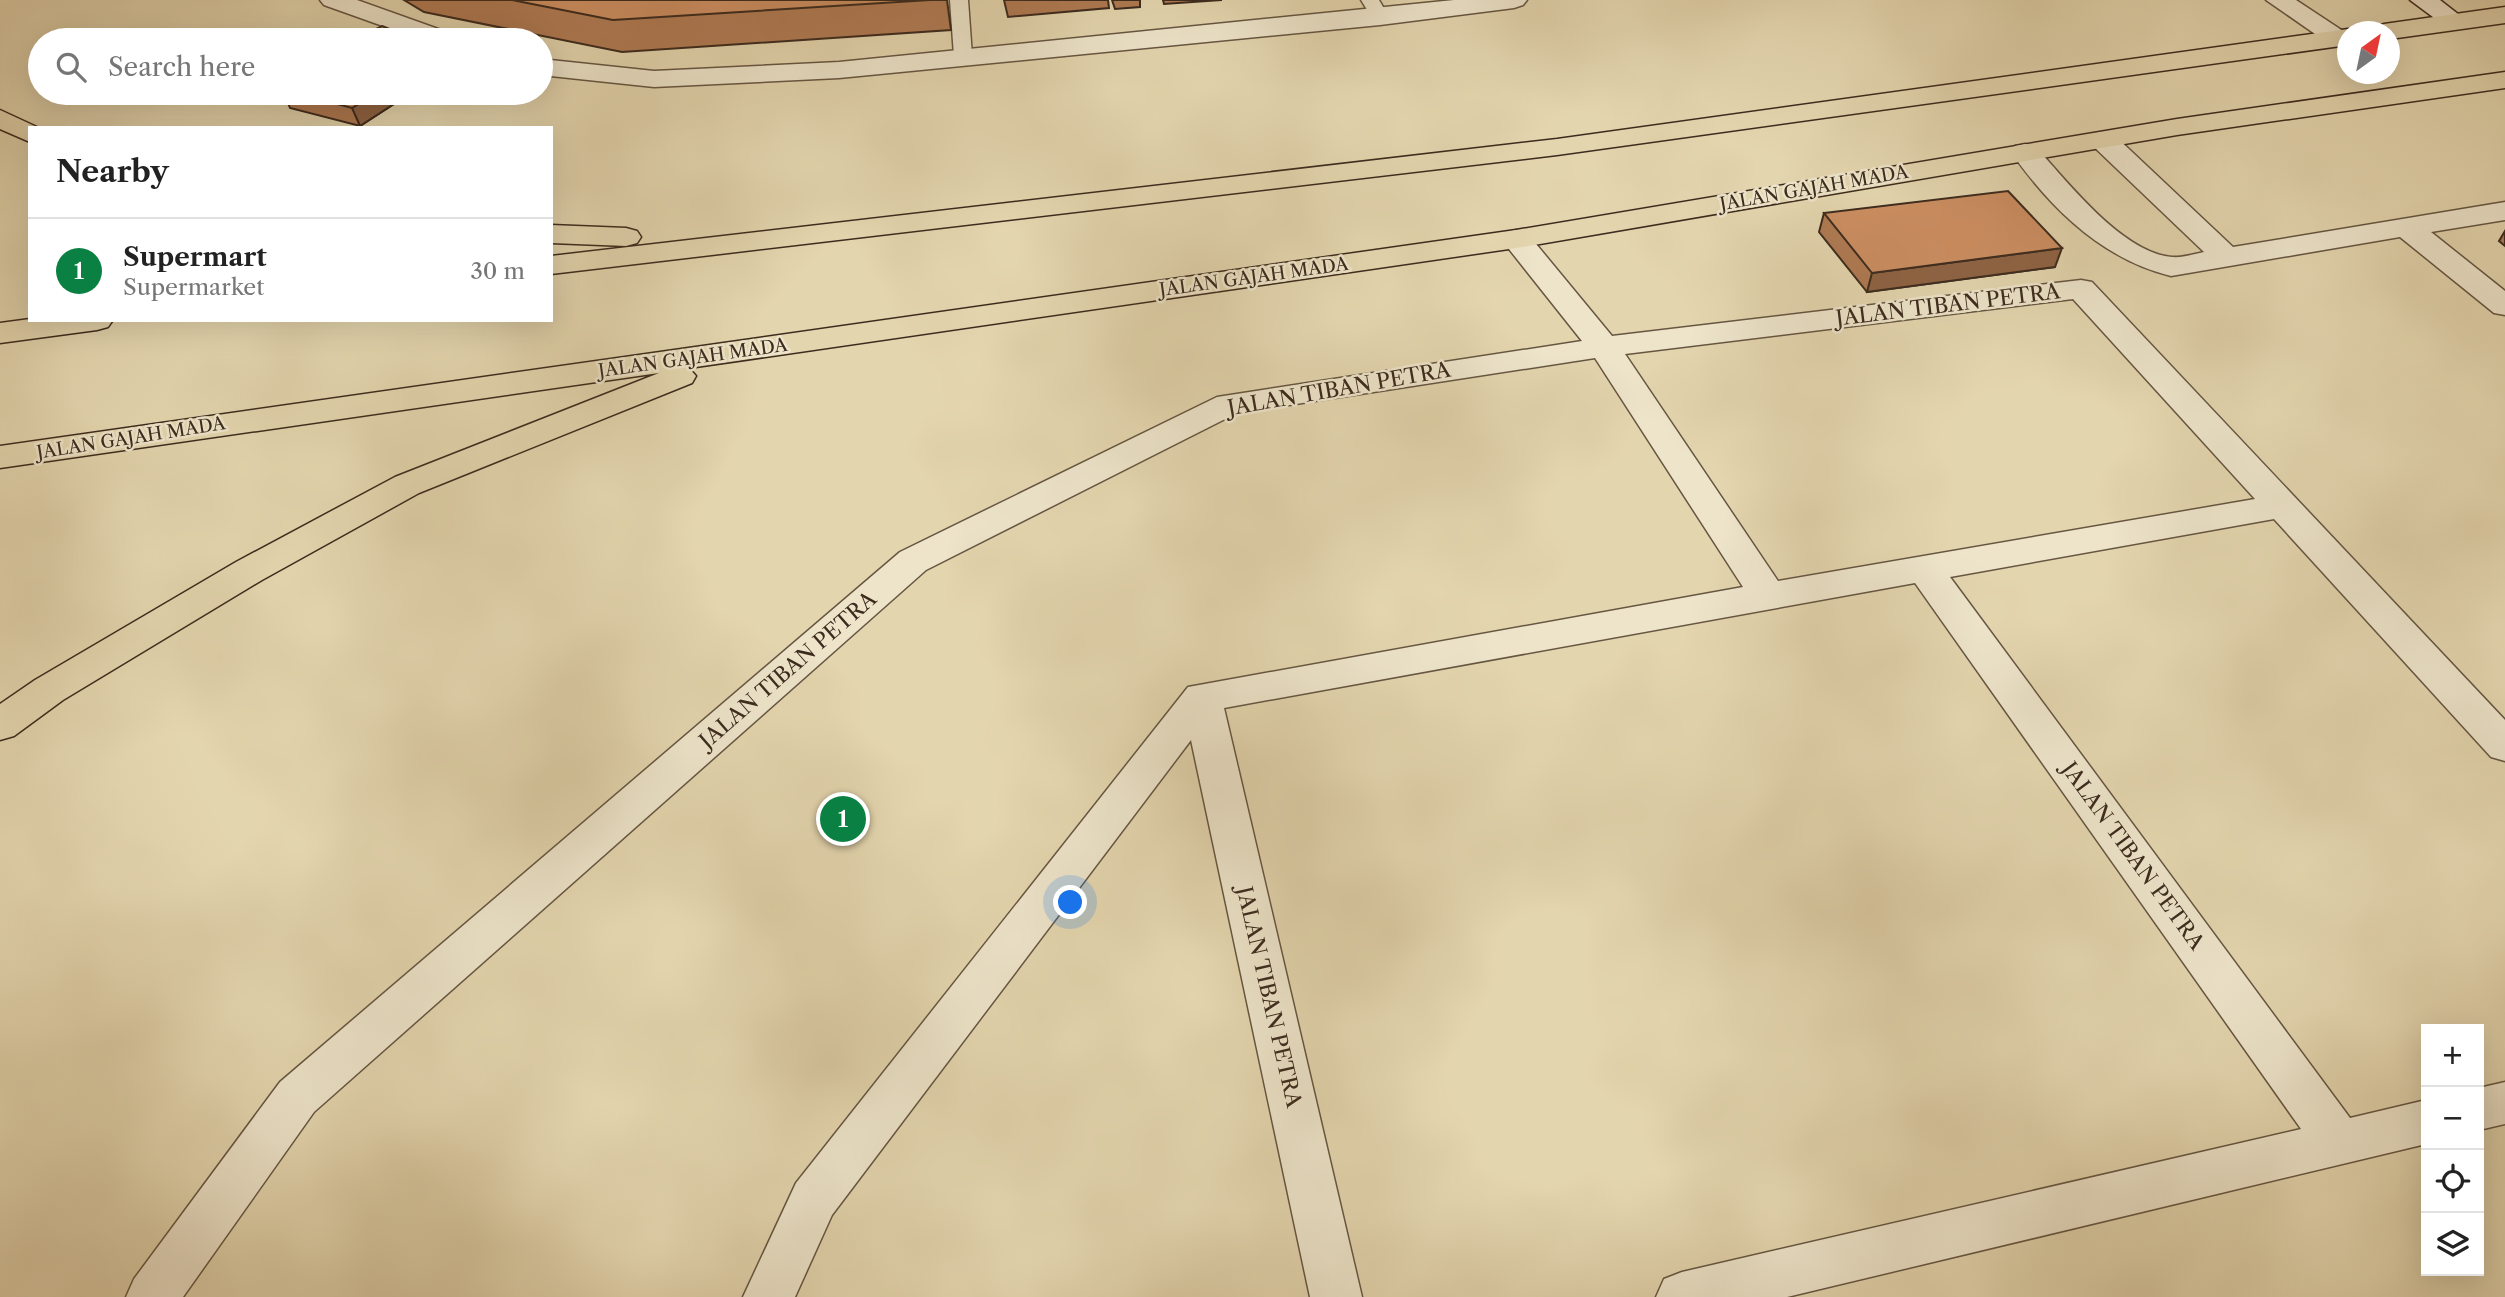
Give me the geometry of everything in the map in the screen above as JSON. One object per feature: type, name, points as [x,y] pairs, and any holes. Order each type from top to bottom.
[{"type":"highway","points":[[2400,29],[2505,15]]},
{"type":"highway","points":[[553,265],[1557,147],[2337,39]]},
{"type":"highway","name":"JALAN GAJAH MADA","points":[[0,457],[1516,239],[2103,139],[2505,80]]},
{"type":"highway","points":[[0,118],[28,133]]},
{"type":"highway","points":[[553,234],[730,244]]},
{"type":"highway","points":[[0,333],[82,322]]},
{"type":"highway","points":[[0,725],[49,690],[237,578],[407,485],[589,410],[751,351]]},
{"type":"street","points":[[333,0],[412,28]]},
{"type":"street","points":[[553,70],[654,79],[839,70],[1375,8],[1514,0]]},
{"type":"street","points":[[2279,0],[2337,35]]},
{"type":"street","points":[[2423,0],[2454,21]]},
{"type":"street","points":[[2103,139],[2228,259]]},
{"type":"street","points":[[2025,152],[2107,240],[2130,254],[2171,267],[2505,211]]},
{"type":"street","points":[[2407,228],[2505,306]]},
{"type":"street","points":[[1516,239],[1604,347],[1768,596]]},
{"type":"street","name":"JALAN TIBAN PETRA","points":[[152,1297],[297,1097],[913,561],[1229,404],[1604,347],[2081,289],[2505,746]]},
{"type":"street","points":[[769,1297],[814,1199],[1202,698],[2283,506]]},
{"type":"street","name":"JALAN TIBAN PETRA","points":[[1926,571],[2339,1142]]},
{"type":"street","name":"JALAN TIBAN PETRA","points":[[1202,698],[1336,1297]]},
{"type":"street","points":[[2484,1108],[2505,1103]]},
{"type":"street","points":[[1682,1297],[2421,1123]]},
{"type":"lane","points":[[959,0],[964,56]]},
{"type":"building","points":[[512,0],[930,0],[613,20]]},
{"type":"building","points":[[2008,191],[2062,248],[1872,273],[1824,213]]},
{"type":"place","name":"Supermart","points":[[843,819]]}]
